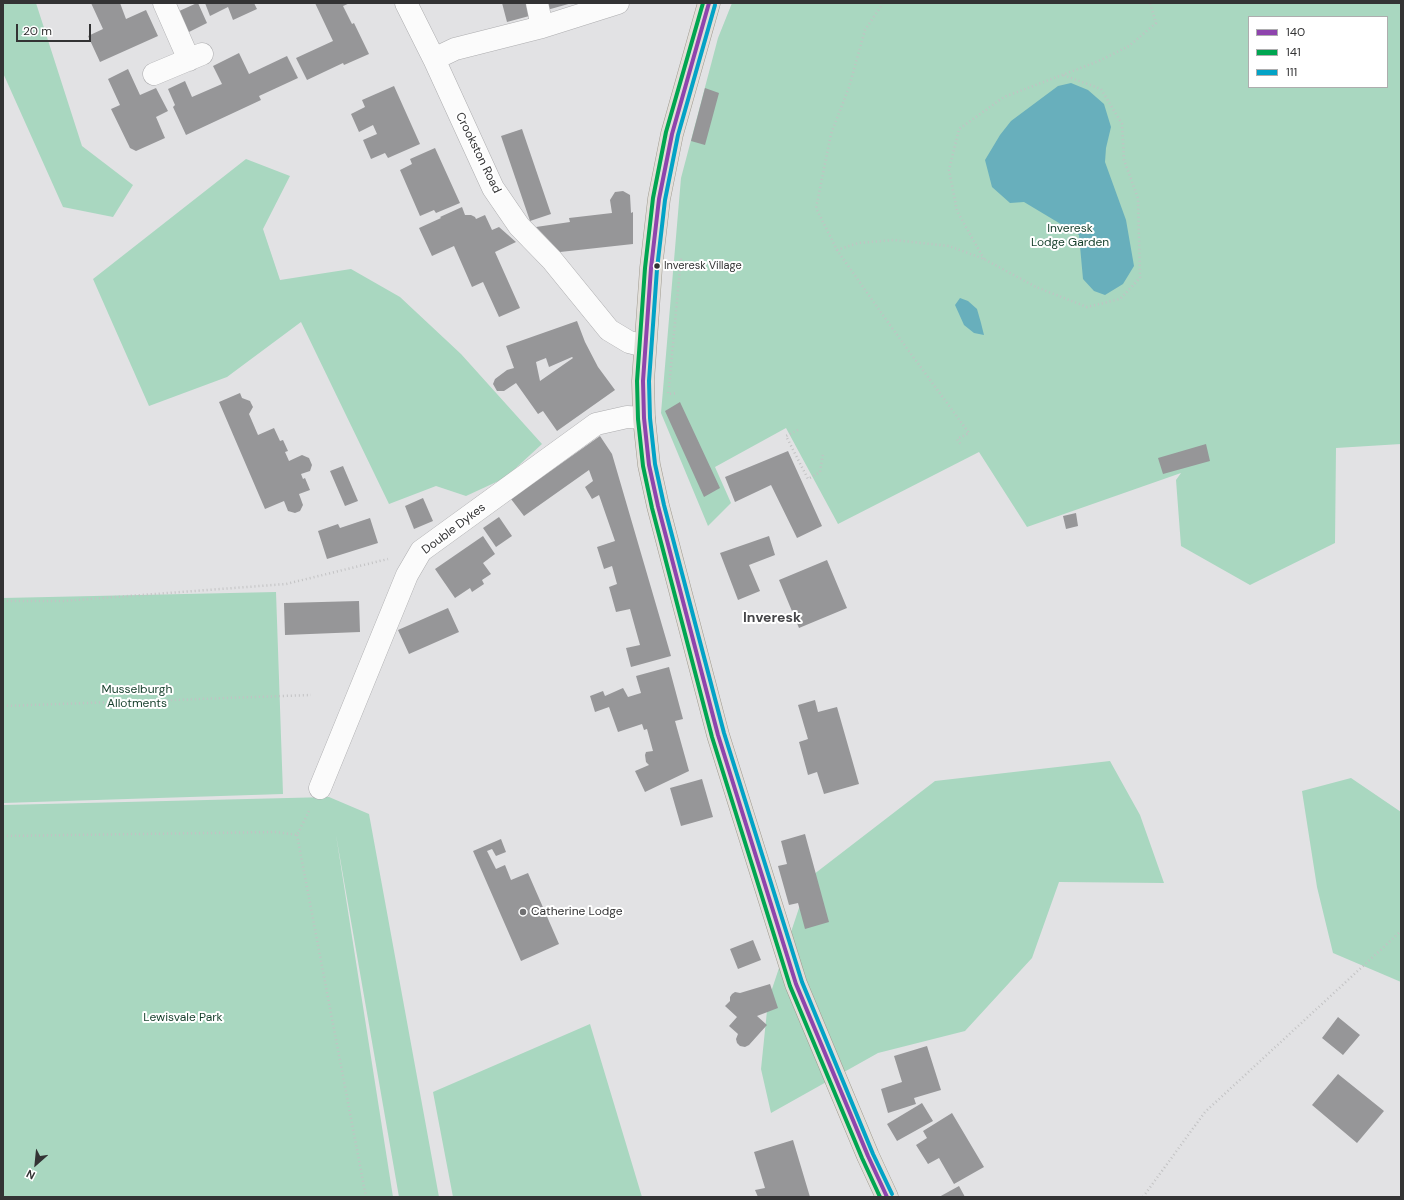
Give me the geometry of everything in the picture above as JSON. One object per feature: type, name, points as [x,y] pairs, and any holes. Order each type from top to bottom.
[{"type":"main road","points":[[709,3],[672,134],[659,199],[651,268],[643,381],[644,418],[649,465],[658,506],[718,735],[796,984],[868,1156],[887,1197]]},
{"type":"street","points":[[154,74],[196,57],[164,3]]},
{"type":"street","name":"Crookston Road","points":[[406,3],[434,59],[493,188],[519,226],[552,260],[609,330],[629,342],[645,346]]},
{"type":"street","points":[[537,3],[542,27]]},
{"type":"street","points":[[434,59],[455,49],[542,27],[618,3]]},
{"type":"street","name":"Double Dykes","points":[[320,788],[407,575],[422,551],[596,424],[627,417],[644,418]]},
{"type":"path","points":[[883,3],[865,30],[849,87],[831,134],[816,208],[837,250],[969,433],[958,439],[962,446]]},
{"type":"path","points":[[984,259],[957,211],[950,176],[949,170],[959,129],[1004,96],[1064,75],[1099,61],[1129,46],[1156,22],[1150,3]]},
{"type":"path","points":[[837,250],[858,243],[894,240],[949,246],[984,259],[1036,287],[1087,306],[1120,299],[1140,278],[1138,198],[1124,160],[1122,124],[1101,89],[1064,75]]},
{"type":"path","points":[[678,393],[668,394],[681,258]]},
{"type":"path","points":[[798,430],[786,436],[808,479],[820,472],[823,453]]},
{"type":"path","points":[[3,601],[63,601],[286,584],[422,551]]},
{"type":"path","points":[[3,706],[311,695]]},
{"type":"path","points":[[320,788],[297,835],[366,1197]]},
{"type":"path","points":[[3,836],[276,832],[297,835]]},
{"type":"path","points":[[1143,1197],[1205,1112],[1401,931]]},
{"type":"green space","points":[[3,3],[36,3],[82,146],[133,185],[113,217],[63,207],[3,73]]},
{"type":"green space","name":"Inveresk Lodge Garden","points":[[732,3],[1401,3],[1401,444],[1336,448],[1335,543],[1250,585],[1181,546],[1176,480],[1181,473],[1027,527],[979,452],[838,524],[786,428],[715,467],[731,503],[708,526],[661,413],[681,178],[718,38]]},
{"type":"green space","points":[[246,159],[290,176],[263,229],[280,280],[351,269],[400,297],[461,354],[542,444],[505,478],[466,496],[436,486],[389,504],[301,322],[227,377],[149,406],[93,279]]},
{"type":"green space","name":"Musselburgh Allotments","points":[[276,592],[283,794],[3,803],[3,598]]},
{"type":"green space","points":[[1110,761],[1140,815],[1164,883],[1059,882],[1032,958],[965,1031],[878,1053],[771,1113],[761,1069],[768,1001],[809,878],[935,781]]},
{"type":"green space","points":[[1351,778],[1401,812],[1401,982],[1333,953],[1317,887],[1302,791]]},
{"type":"green space","name":"Lewisvale Park","points":[[329,797],[369,814],[439,1197],[399,1197],[336,835],[393,1197],[3,1197],[3,805]]},
{"type":"green space","points":[[590,1024],[642,1197],[453,1197],[433,1092]]},
{"type":"water","points":[[1071,83],[1088,90],[1104,104],[1111,127],[1106,148],[1105,162],[1126,220],[1134,266],[1123,284],[1105,295],[1094,291],[1083,279],[1079,235],[1024,202],[1010,203],[992,187],[985,160],[1000,135],[1011,121],[1058,86]]},
{"type":"water","points":[[960,298],[968,301],[977,309],[984,335],[974,333],[964,325],[955,305]]},
{"type":"building","points":[[91,3],[120,3],[126,19],[146,10],[158,36],[100,62],[88,36],[103,29]]},
{"type":"building","points":[[197,3],[207,23],[187,33],[177,12]]},
{"type":"building","points":[[205,3],[254,3],[257,9],[233,20],[228,7],[210,16]]},
{"type":"building","points":[[315,3],[350,3],[343,6],[352,24],[354,23],[369,54],[344,65],[343,63],[307,80],[296,58],[333,41]]},
{"type":"building","points":[[502,3],[529,3],[533,15],[507,22]]},
{"type":"building","points":[[545,3],[572,3],[547,10]]},
{"type":"building","points":[[239,53],[249,74],[287,56],[298,78],[259,96],[261,100],[186,135],[173,107],[175,105],[168,89],[185,81],[192,97],[222,84],[213,66]]},
{"type":"building","points":[[128,69],[140,95],[156,88],[168,111],[156,117],[165,138],[136,151],[130,148],[111,109],[120,105],[108,79]]},
{"type":"building","points":[[394,86],[420,144],[388,158],[385,153],[371,159],[363,140],[377,134],[373,125],[359,132],[351,114],[365,107],[362,100]]},
{"type":"building","points":[[705,88],[719,93],[705,145],[691,141]]},
{"type":"building","points":[[522,129],[551,214],[530,221],[501,136]]},
{"type":"building","points":[[435,148],[460,203],[436,213],[434,210],[420,216],[400,170],[412,164],[410,159]]},
{"type":"building","points":[[623,191],[630,195],[631,213],[633,212],[633,244],[560,252],[536,227],[570,222],[569,218],[612,213],[610,200],[615,192]]},
{"type":"building","points":[[462,207],[465,215],[471,215],[476,219],[485,215],[492,230],[499,227],[516,242],[495,252],[520,308],[499,317],[483,282],[472,287],[454,246],[432,256],[419,228]]},
{"type":"building","points":[[577,321],[585,342],[598,367],[615,390],[557,431],[543,411],[538,414],[516,383],[504,391],[497,391],[493,384],[495,379],[507,370],[514,368],[506,346]],"holes":[[[572,357],[573,358],[540,381],[536,362],[546,358],[549,367]]]},
{"type":"building","points":[[240,393],[242,398],[250,401],[253,407],[249,414],[258,435],[274,428],[280,441],[283,440],[288,451],[285,452],[289,461],[302,455],[309,458],[312,465],[310,471],[301,474],[303,479],[305,478],[310,490],[299,494],[303,505],[300,511],[295,513],[288,511],[284,501],[265,509],[219,402]]},
{"type":"building","points":[[680,402],[720,488],[704,497],[665,411]]},
{"type":"building","points":[[600,436],[612,454],[671,656],[631,667],[626,648],[640,645],[630,609],[616,612],[609,587],[617,584],[612,566],[604,569],[597,547],[615,541],[599,495],[592,499],[585,487],[593,481],[589,470],[524,516],[511,499]]},
{"type":"building","points":[[1206,444],[1210,461],[1163,474],[1158,458]]},
{"type":"building","points":[[788,451],[822,526],[797,538],[771,485],[735,502],[725,477]]},
{"type":"building","points":[[343,466],[358,501],[345,506],[330,471]]},
{"type":"building","points":[[423,498],[433,521],[414,529],[405,506]]},
{"type":"building","points":[[1076,513],[1078,526],[1066,529],[1063,516]]},
{"type":"building","points":[[499,517],[512,536],[496,547],[483,528]]},
{"type":"building","points":[[370,518],[378,543],[327,559],[318,531],[338,524],[340,528]]},
{"type":"building","points":[[483,536],[495,554],[483,563],[491,574],[482,580],[484,584],[472,592],[470,588],[455,598],[435,569]]},
{"type":"building","points":[[769,536],[775,555],[749,565],[760,591],[738,600],[720,553]]},
{"type":"building","points":[[827,560],[847,608],[799,628],[779,580]]},
{"type":"building","points":[[359,601],[360,632],[285,635],[284,603]]},
{"type":"building","points":[[448,608],[459,632],[409,654],[398,630]]},
{"type":"building","points":[[669,667],[683,719],[675,721],[689,771],[645,792],[635,771],[649,765],[646,762],[645,755],[646,752],[653,751],[647,729],[644,730],[642,724],[618,732],[609,707],[595,712],[590,696],[603,691],[605,696],[623,688],[628,697],[641,693],[636,676]]},
{"type":"building","points":[[815,700],[818,712],[837,707],[859,784],[824,794],[817,772],[808,775],[799,742],[808,739],[798,705]]},
{"type":"building","points":[[702,779],[713,817],[681,826],[670,788]]},
{"type":"building","points":[[805,834],[829,922],[805,929],[798,903],[789,905],[778,866],[787,864],[781,841]]},
{"type":"building","name":"Catherine Lodge","points":[[501,839],[506,852],[496,856],[492,849],[487,851],[496,869],[505,865],[511,880],[528,873],[559,944],[521,961],[473,851]]},
{"type":"building","points":[[753,940],[761,960],[738,969],[730,949]]},
{"type":"building","points":[[770,984],[778,1008],[757,1016],[767,1025],[749,1045],[745,1047],[740,1046],[736,1039],[738,1034],[729,1026],[737,1017],[725,1006],[730,1001],[732,994],[735,992],[740,993]]},
{"type":"building","points":[[1338,1017],[1360,1035],[1343,1055],[1322,1038]]},
{"type":"building","points":[[927,1046],[941,1090],[914,1098],[916,1104],[888,1113],[881,1089],[902,1082],[894,1056]]},
{"type":"building","points":[[1338,1074],[1384,1111],[1357,1143],[1312,1105]]},
{"type":"building","points":[[922,1103],[933,1121],[897,1141],[887,1124]]},
{"type":"building","points":[[952,1113],[984,1167],[954,1184],[939,1158],[928,1164],[916,1145],[927,1138],[923,1131]]},
{"type":"building","points":[[793,1140],[810,1197],[758,1197],[755,1190],[765,1188],[754,1152]]},
{"type":"building","points":[[959,1186],[965,1197],[939,1197]]},
{"type":"transit line","name":"141","points":[[703,3],[666,132],[653,198],[645,268],[637,381],[638,419],[643,466],[652,508],[712,737],[790,986],[862,1158],[880,1197]]},
{"type":"transit line","name":"140","points":[[709,3],[672,134],[659,199],[651,268],[643,381],[644,418],[649,465],[658,506],[718,735],[796,984],[868,1156],[887,1197]]},
{"type":"transit line","name":"111","points":[[715,5],[678,135],[665,200],[657,269],[649,381],[650,418],[655,464],[664,505],[724,733],[802,982],[873,1154],[892,1194]]},
{"type":"place","name":"Inveresk Village","points":[[657,266]]},
{"type":"place","name":"Catherine Lodge","points":[[523,912]]},
{"type":"district","name":"Inveresk","points":[[772,618]]}]
